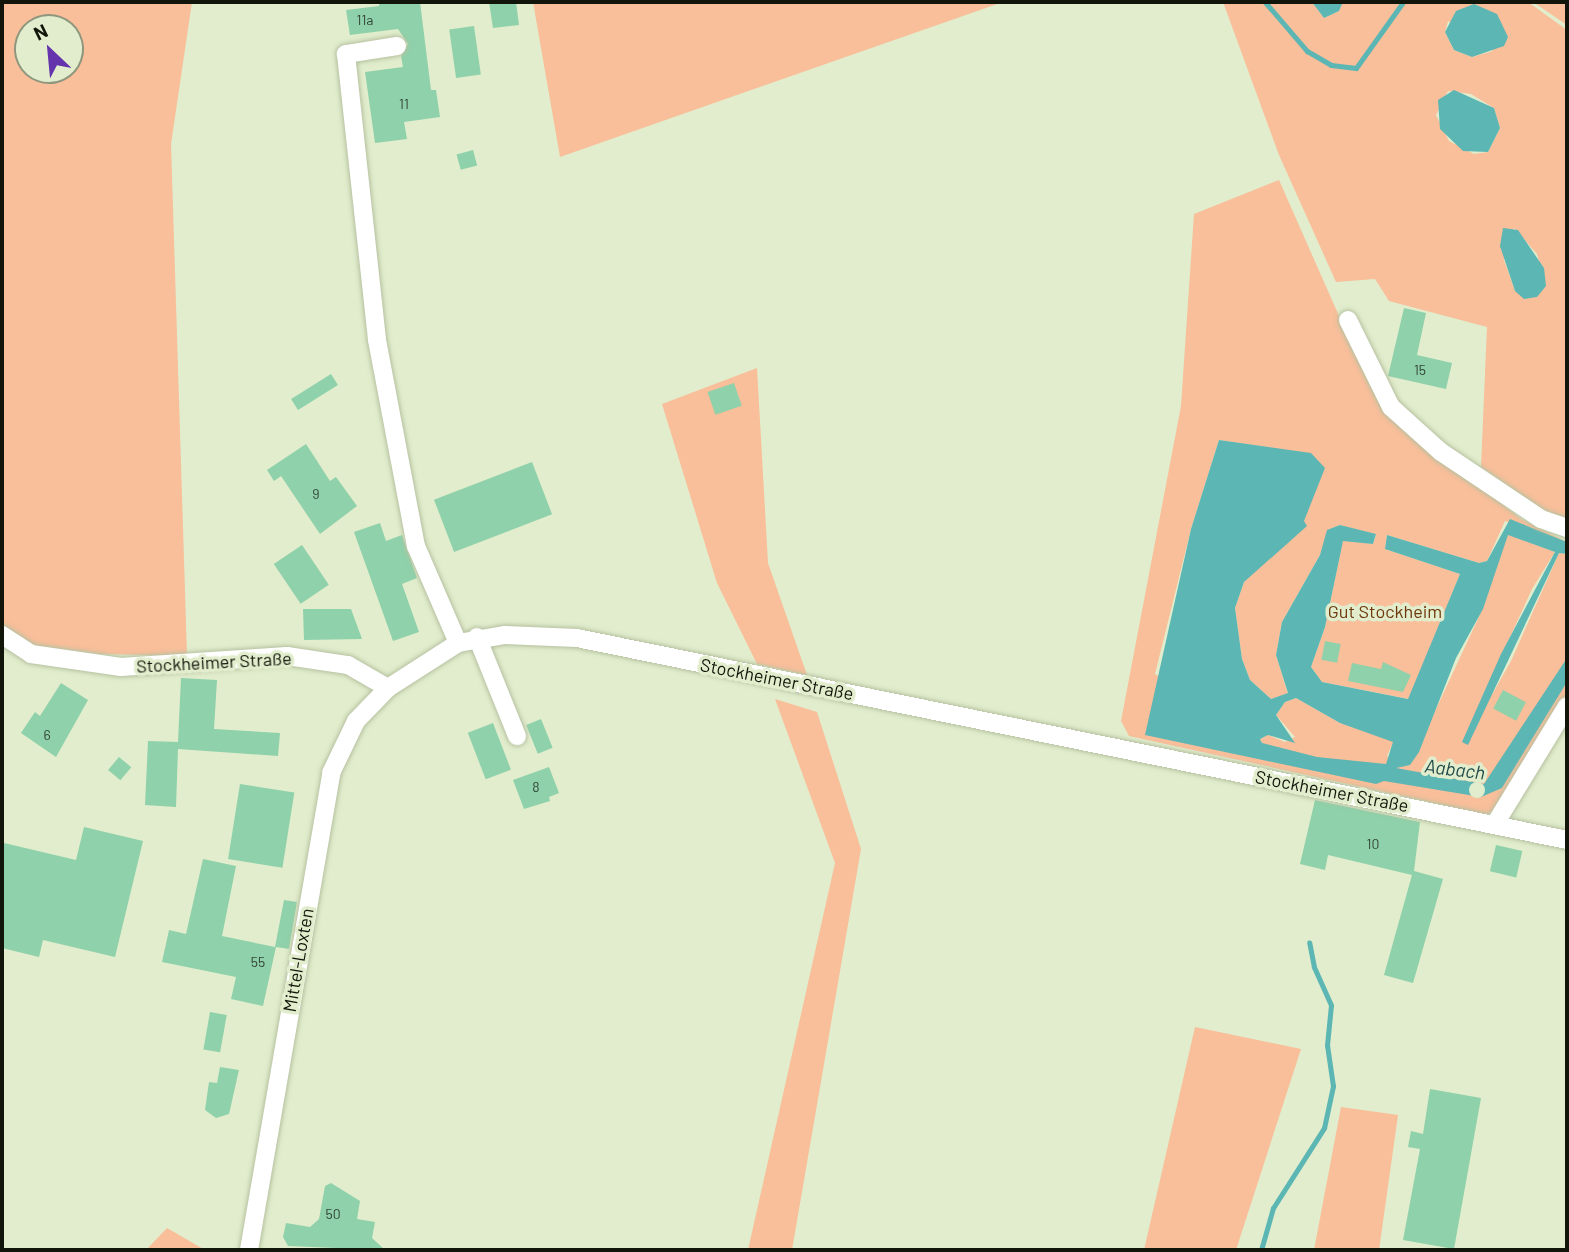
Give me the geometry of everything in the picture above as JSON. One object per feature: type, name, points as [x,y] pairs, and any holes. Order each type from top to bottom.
[{"type":"street","points":[[397,46],[346,54],[377,340],[416,546],[458,643]]},
{"type":"street","points":[[1348,320],[1391,407],[1441,452],[1541,519],[1567,528]]},
{"type":"street","name":"Stockheimer Straße","points":[[2,635],[31,654],[121,667],[287,656],[348,664],[388,688],[458,643],[477,637],[577,638],[1567,840]]},
{"type":"street","points":[[477,637],[517,736]]},
{"type":"street","name":"Mittel-Loxten","points":[[248,1250],[331,773],[356,722],[388,688]]},
{"type":"street","points":[[1496,824],[1567,706]]},
{"type":"green space","points":[[2,2],[192,2],[171,144],[187,656],[101,654],[32,645],[2,624]]},
{"type":"green space","points":[[533,2],[1003,2],[560,157]]},
{"type":"green space","points":[[1223,2],[1312,2],[1324,18],[1339,11],[1343,2],[1528,2],[1567,30],[1567,519],[1551,515],[1481,467],[1487,327],[1389,301],[1375,279],[1336,282],[1279,155]],"holes":[[[1448,21],[1493,51],[1472,57],[1454,50],[1445,32]],[[1448,91],[1471,94],[1494,108],[1500,128],[1488,152],[1474,154],[1449,141],[1436,115]],[[1514,228],[1537,254],[1546,286],[1515,291],[1504,260]]]},
{"type":"green space","points":[[1533,2],[1567,2],[1567,25]]},
{"type":"green space","name":"Gut Stockheim","points":[[1279,180],[1370,386],[1386,412],[1521,519],[1567,542],[1505,521],[1487,561],[1479,563],[1387,535],[1385,549],[1460,574],[1409,699],[1322,682],[1311,667],[1325,627],[1343,540],[1373,544],[1376,535],[1340,525],[1328,530],[1320,555],[1282,622],[1276,655],[1288,694],[1271,699],[1250,680],[1242,659],[1235,608],[1244,582],[1304,521],[1266,447],[1219,440],[1191,529],[1155,674],[1262,743],[1260,739],[1268,735],[1285,742],[1295,737],[1276,715],[1285,702],[1296,698],[1340,723],[1394,741],[1387,756],[1398,766],[1410,765],[1483,608],[1508,534],[1555,552],[1532,589],[1474,716],[1493,693],[1511,661],[1559,553],[1567,554],[1567,698],[1496,811],[1485,814],[1129,736],[1121,721],[1181,406],[1194,214]]},
{"type":"green space","points":[[757,368],[768,563],[807,675],[757,664],[717,583],[662,404]]},
{"type":"green space","points":[[775,699],[817,712],[861,849],[792,1250],[748,1250],[835,863]]},
{"type":"green space","points":[[1195,1027],[1301,1049],[1236,1250],[1144,1250]]},
{"type":"green space","points":[[1341,1107],[1398,1115],[1379,1250],[1314,1250]]},
{"type":"green space","points":[[167,1228],[205,1250],[146,1250]]},
{"type":"water","points":[[1312,2],[1343,2],[1339,11],[1324,18]]},
{"type":"water","points":[[1474,4],[1497,14],[1508,37],[1504,46],[1472,57],[1454,50],[1445,32],[1456,11]]},
{"type":"water","points":[[1454,90],[1494,108],[1500,128],[1488,152],[1463,151],[1440,129],[1438,100]]},
{"type":"water","points":[[1503,228],[1518,230],[1544,268],[1546,286],[1537,297],[1524,299],[1515,291],[1500,246]]},
{"type":"water","points":[[1219,440],[1311,453],[1325,468],[1304,521],[1307,526],[1244,582],[1235,608],[1242,659],[1250,680],[1271,699],[1288,693],[1276,655],[1282,622],[1320,555],[1327,530],[1340,525],[1376,534],[1373,544],[1343,541],[1325,627],[1311,667],[1322,682],[1408,699],[1460,574],[1385,549],[1387,535],[1479,563],[1487,561],[1510,519],[1567,542],[1567,554],[1559,553],[1468,745],[1462,742],[1501,654],[1555,552],[1508,535],[1483,609],[1456,658],[1419,752],[1410,765],[1396,768],[1484,784],[1567,658],[1567,682],[1502,788],[1481,797],[1384,781],[1376,784],[1145,735],[1191,529]],"holes":[[[1296,698],[1340,723],[1393,742],[1386,764],[1317,757],[1262,743],[1260,739],[1268,735],[1295,743],[1276,715],[1285,702]]]},
{"type":"pier","points":[[1474,782],[1480,782],[1485,790],[1483,796],[1474,798],[1469,793],[1469,787]]},
{"type":"building","points":[[379,2],[420,2],[431,90],[436,90],[440,117],[404,122],[407,139],[375,143],[365,72],[403,67],[401,56],[408,44],[398,29],[350,35],[346,10],[379,6]]},
{"type":"building","points":[[489,2],[516,2],[519,25],[493,28]]},
{"type":"building","points":[[474,26],[481,75],[456,78],[449,29]]},
{"type":"building","points":[[473,150],[477,165],[461,170],[457,154]]},
{"type":"building","points":[[1404,308],[1426,313],[1417,355],[1452,363],[1446,389],[1388,376]]},
{"type":"building","points":[[331,374],[338,385],[298,410],[291,399]]},
{"type":"building","points":[[734,383],[742,406],[715,415],[708,392]]},
{"type":"building","points":[[306,444],[330,481],[336,477],[357,506],[320,534],[281,476],[274,481],[267,470]]},
{"type":"building","points":[[532,462],[552,514],[454,552],[434,500]]},
{"type":"building","points":[[380,523],[386,541],[402,535],[417,578],[402,584],[419,632],[393,641],[354,532]]},
{"type":"building","points":[[302,545],[329,585],[301,604],[274,564]]},
{"type":"building","points":[[303,609],[351,609],[362,639],[304,640]]},
{"type":"building","points":[[1325,641],[1341,644],[1337,663],[1321,660]]},
{"type":"building","points":[[1383,662],[1411,675],[1403,692],[1348,681],[1352,663],[1381,669]]},
{"type":"building","points":[[181,678],[217,680],[214,729],[280,733],[278,756],[178,749],[176,807],[145,805],[148,741],[178,742]]},
{"type":"building","points":[[61,683],[88,700],[56,757],[21,733],[35,712],[40,716]]},
{"type":"building","points":[[1503,690],[1526,702],[1516,721],[1493,709]]},
{"type":"building","points":[[541,719],[553,748],[538,754],[526,725]]},
{"type":"building","points":[[493,723],[511,770],[486,779],[468,733]]},
{"type":"building","points":[[119,757],[131,767],[120,780],[108,770]]},
{"type":"building","points":[[549,767],[559,793],[549,797],[550,801],[524,809],[513,780]]},
{"type":"building","points":[[240,784],[294,793],[282,868],[228,859]]},
{"type":"building","points":[[1315,800],[1420,822],[1414,871],[1443,879],[1413,983],[1384,975],[1412,875],[1328,855],[1325,870],[1300,864]]},
{"type":"building","points":[[84,827],[143,841],[115,957],[43,940],[39,957],[2,948],[4,843],[76,860]]},
{"type":"building","points":[[1496,845],[1522,851],[1516,877],[1490,871]]},
{"type":"building","points":[[203,859],[236,866],[222,936],[275,947],[284,900],[297,902],[289,949],[276,947],[263,1006],[231,999],[236,977],[162,962],[169,930],[186,934]]},
{"type":"building","points":[[210,1012],[227,1015],[220,1052],[203,1049]]},
{"type":"building","points":[[220,1067],[239,1070],[229,1114],[216,1118],[205,1110],[209,1082],[217,1083]]},
{"type":"building","points":[[1430,1089],[1481,1098],[1454,1249],[1403,1240],[1420,1149],[1408,1147],[1411,1131],[1423,1134]]},
{"type":"building","points":[[331,1183],[360,1201],[357,1219],[375,1222],[372,1238],[385,1250],[288,1246],[283,1237],[286,1223],[310,1227],[319,1219],[325,1186]]},
{"type":"waterway","name":"Aabach","points":[[1265,2],[1307,51],[1331,65],[1356,68],[1403,2]]},
{"type":"waterway","name":"Aabach","points":[[1261,1250],[1273,1208],[1324,1128],[1333,1086],[1327,1045],[1331,1005],[1314,967],[1309,942]]}]
